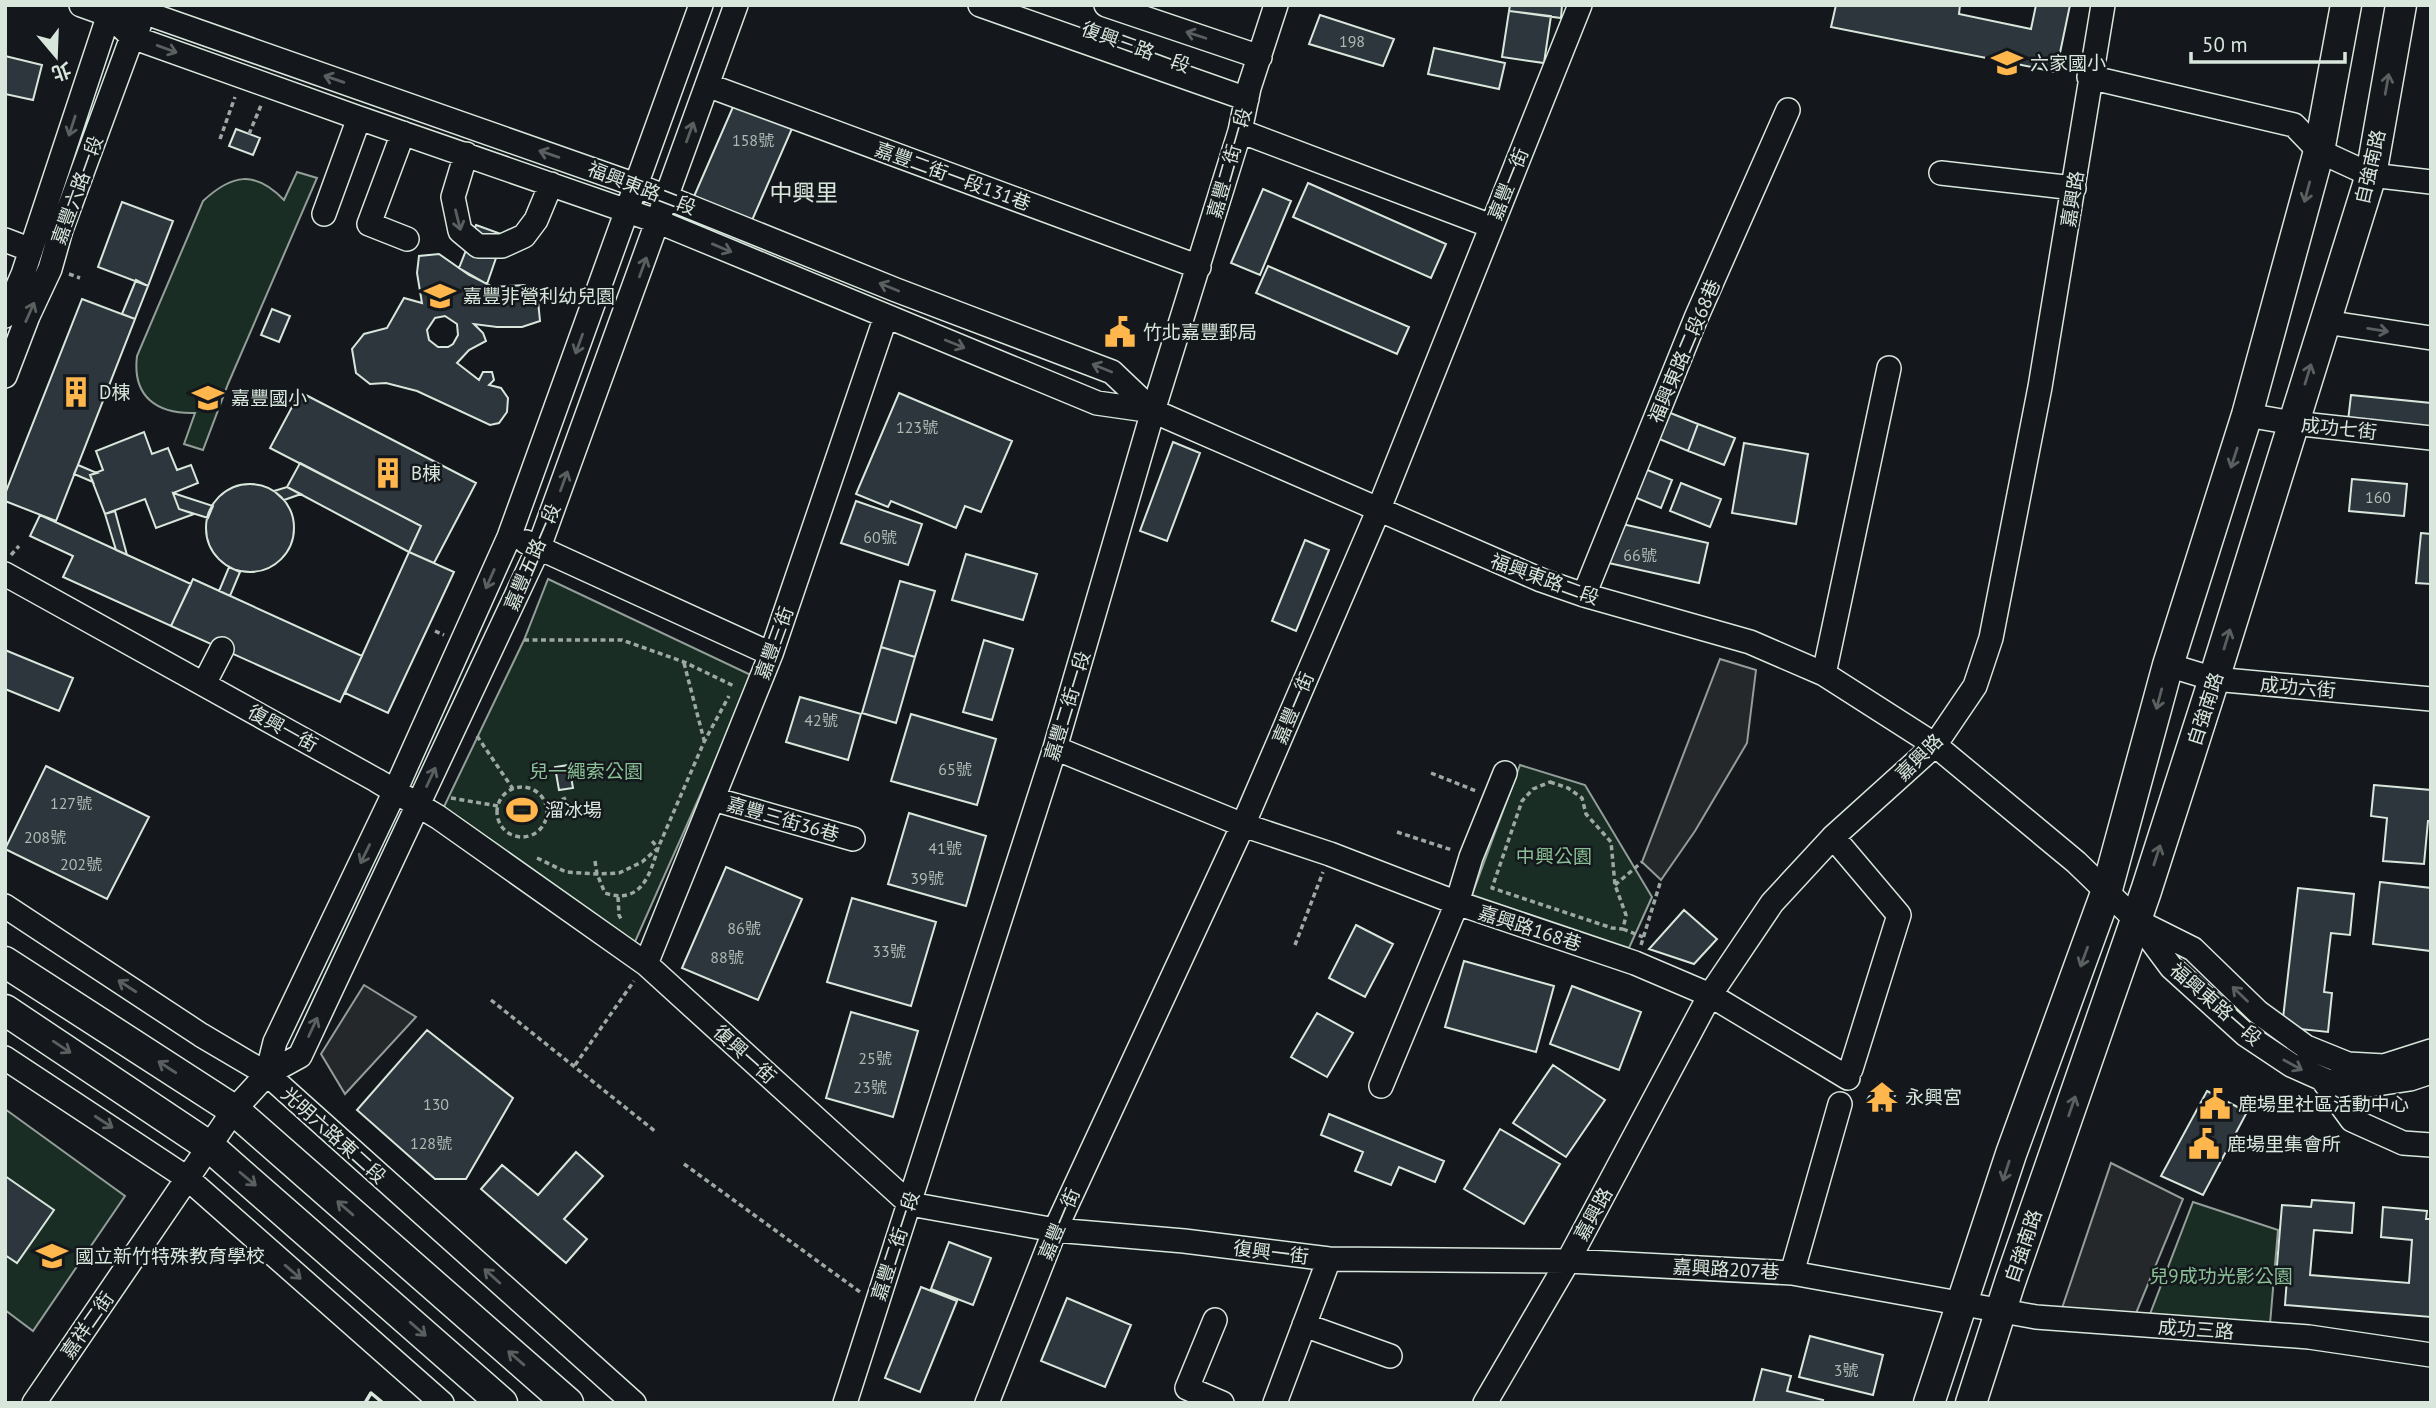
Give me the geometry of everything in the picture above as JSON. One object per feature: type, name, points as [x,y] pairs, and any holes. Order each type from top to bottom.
[{"type":"main road","name":"自強南路","points":[[1929,1403],[2011,1154],[2106,893],[2168,665],[2247,415],[2319,150],[2346,5]]},
{"type":"main road","name":"自強南路","points":[[1971,1403],[2136,920],[2371,175],[2401,5]]},
{"type":"main road","points":[[5,962],[234,1110],[568,1403]]},
{"type":"main road","points":[[5,1010],[210,1147],[502,1403]]},
{"type":"street","name":"福興東路二段","points":[[82,5],[111,10],[147,9],[667,196],[896,290],[1112,372],[1153,411]]},
{"type":"street","name":"嘉豐五路一段","points":[[267,1074],[275,1042],[395,791],[509,537],[701,5]]},
{"type":"street","name":"嘉豐五路一段","points":[[187,1178],[234,1110],[267,1074],[300,1056],[540,547],[736,5]]},
{"type":"street","points":[[980,5],[1248,94]]},
{"type":"street","name":"復興三路一段","points":[[1022,5],[1248,94]]},
{"type":"street","name":"復興三路一段","points":[[1105,5],[1260,57]]},
{"type":"street","name":"嘉豐二街一段","points":[[845,1403],[1055,748],[1153,411],[1199,267],[1276,5]]},
{"type":"street","name":"嘉豐一街","points":[[986,1403],[1055,1230],[1243,825],[1378,510],[1580,5]]},
{"type":"street","name":"嘉興路","points":[[1485,1403],[1568,1261],[1710,995],[1772,903],[1833,836],[1935,746],[1975,686],[1992,638],[2040,387],[2103,5]]},
{"type":"street","name":"嘉豐六路一段","points":[[5,376],[50,268],[61,230],[132,37],[147,9]]},
{"type":"street","name":"福興東路二段","points":[[111,10],[132,37],[659,222],[1097,403],[1153,411],[1500,564],[1584,595],[1750,642],[1824,674],[1935,746]]},
{"type":"street","name":"嘉豐六路一段","points":[[5,316],[14,270],[31,250],[111,10]]},
{"type":"street","points":[[2089,77],[2294,125],[2319,150],[2371,175],[2431,182]]},
{"type":"street","name":"嘉豐二街一段131巷","points":[[706,85],[1199,267]]},
{"type":"street","name":"福興東路二段68巷","points":[[1584,595],[1696,318],[1788,110]]},
{"type":"street","points":[[324,214],[359,118]]},
{"type":"street","points":[[1240,131],[1491,226]]},
{"type":"street","points":[[403,133],[369,224],[407,239]]},
{"type":"street","points":[[466,154],[453,197],[460,230],[478,246],[502,246],[524,236],[536,220],[551,184]]},
{"type":"street","points":[[1941,173],[2074,188]]},
{"type":"street","points":[[5,240],[31,250]]},
{"type":"street","name":"嘉豐三街","points":[[646,964],[771,654],[886,316]]},
{"type":"street","points":[[2325,322],[2431,338]]},
{"type":"street","points":[[1824,674],[1889,368]]},
{"type":"street","name":"成功七街","points":[[2247,415],[2293,423],[2431,438]]},
{"type":"street","points":[[509,537],[540,547],[771,654]]},
{"type":"street","name":"復興一街","points":[[5,574],[418,804],[646,964],[909,1204],[1055,1230],[1184,1241],[1329,1259],[1568,1261]]},
{"type":"street","points":[[204,684],[222,649]]},
{"type":"street","name":"成功六街","points":[[2168,665],[2214,679],[2431,699]]},
{"type":"street","name":"福興東路一段","points":[[1935,746],[2076,862],[2136,920],[2171,967],[2246,1035],[2291,1065],[2322,1079],[2364,1086],[2410,1079],[2431,1072]]},
{"type":"street","points":[[1055,748],[1243,825],[1330,854],[1457,903],[1471,857],[1505,773]]},
{"type":"street","name":"嘉豐三街36巷","points":[[713,799],[853,839]]},
{"type":"street","name":"嘉興路168巷","points":[[1381,1086],[1457,903],[1635,963],[1710,995],[1849,1073],[1899,915],[1833,836]]},
{"type":"street","name":"光明六路東二段","points":[[5,906],[201,1035],[267,1074],[634,1403]]},
{"type":"street","name":"福興東路一段","points":[[2136,920],[2193,949],[2258,1012],[2306,1047],[2348,1064],[2384,1066],[2431,1051]]},
{"type":"street","points":[[5,1058],[187,1178],[442,1403]]},
{"type":"street","points":[[2322,1079],[2352,1119],[2403,1143],[2431,1145]]},
{"type":"street","name":"嘉興路207巷","points":[[1568,1261],[1792,1273],[1840,1104]]},
{"type":"street","name":"嘉祥二街","points":[[34,1403],[187,1178]]},
{"type":"street","points":[[1281,1401],[1304,1325],[1329,1259]]},
{"type":"street","name":"成功三路","points":[[1792,1273],[2036,1317],[2308,1337],[2431,1354]]},
{"type":"street","points":[[1215,1320],[1187,1388],[1222,1403]]},
{"type":"street","points":[[1304,1325],[1390,1356]]},
{"type":"path","points":[[220,139],[237,91]]},
{"type":"path","points":[[249,134],[263,101]]},
{"type":"path","points":[[524,639],[622,640],[684,662],[735,685],[704,742],[658,848],[649,879],[632,893],[618,897],[606,893],[597,874],[595,861]]},
{"type":"path","points":[[684,662],[704,742]]},
{"type":"path","points":[[477,736],[513,789]]},
{"type":"path","points":[[1431,773],[1494,798]]},
{"type":"path","points":[[1623,929],[1626,915],[1615,885],[1611,842],[1587,814],[1582,798],[1569,788],[1550,782],[1533,789],[1522,801],[1492,888],[1643,937]]},
{"type":"path","points":[[521,787],[537,792],[546,806],[545,822],[534,835],[526,837],[509,834],[503,829],[496,814],[501,799],[513,789],[521,787]]},
{"type":"path","points":[[458,806],[449,798],[498,806]]},
{"type":"path","points":[[546,806],[566,798]]},
{"type":"path","points":[[1397,832],[1471,857]]},
{"type":"path","points":[[651,840],[658,848]]},
{"type":"path","points":[[530,855],[566,872],[620,873],[642,862],[658,848]]},
{"type":"path","points":[[1296,945],[1330,854]]},
{"type":"path","points":[[1615,885],[1642,862]]},
{"type":"path","points":[[1635,963],[1661,880]]},
{"type":"path","points":[[575,1065],[646,964]]},
{"type":"path","points":[[491,1000],[656,1132]]},
{"type":"path","points":[[684,1164],[876,1304]]},
{"type":"green space","points":[[297,172],[317,178],[228,384],[203,450],[184,444],[195,413],[169,410],[150,400],[139,382],[137,356],[203,201],[224,185],[244,179],[263,184],[284,200]]},
{"type":"green space","name":"兒一繩索公園","points":[[548,579],[753,676],[634,944],[440,815],[524,640]]},
{"type":"green space","name":"中興公園","points":[[1520,765],[1585,785],[1652,897],[1629,948],[1472,895]]},
{"type":"green space","name":"國立新竹特殊教育學校","points":[[5,1109],[125,1196],[33,1331],[5,1310]]},
{"type":"green space","name":"兒9成功光影公園","points":[[2193,1202],[2278,1230],[2269,1336],[2145,1327]]},
{"type":"shaded area","points":[[1720,659],[1756,670],[1747,743],[1695,831],[1661,880],[1642,862]]},
{"type":"shaded area","points":[[364,985],[416,1017],[345,1094],[321,1054]]},
{"type":"shaded area","points":[[2111,1163],[2183,1199],[2132,1323],[2059,1317]]},
{"type":"building","points":[[1510,5],[1562,5],[1561,18],[1509,11]]},
{"type":"building","points":[[1836,5],[1960,5],[1959,14],[2031,29],[2036,5],[2070,5],[2056,72],[1831,27]]},
{"type":"building","points":[[1509,11],[1551,16],[1544,63],[1502,57]]},
{"type":"building","points":[[1320,15],[1394,39],[1383,66],[1309,44]]},
{"type":"building","points":[[1434,48],[1505,63],[1499,89],[1428,74]]},
{"type":"building","points":[[5,56],[42,65],[33,100],[5,94]]},
{"type":"building","points":[[736,100],[794,124],[750,225],[692,201]]},
{"type":"building","points":[[236,129],[260,138],[253,155],[229,146]]},
{"type":"building","points":[[1308,183],[1446,244],[1431,278],[1293,217]]},
{"type":"building","points":[[1263,189],[1291,201],[1260,275],[1231,263]]},
{"type":"building","points":[[122,202],[173,221],[148,286],[98,267]]},
{"type":"building","points":[[476,225],[504,235],[487,284],[459,268]]},
{"type":"building","points":[[439,254],[469,275],[493,287],[525,285],[538,301],[540,321],[522,327],[474,324],[483,333],[486,341],[469,350],[457,363],[479,380],[483,372],[492,372],[494,380],[489,385],[501,388],[508,398],[507,412],[499,423],[490,425],[417,391],[386,383],[370,384],[356,373],[352,349],[364,334],[387,328],[404,298],[422,303],[417,273],[419,256]],"holes":[[[445,316],[457,324],[458,335],[448,347],[438,347],[429,340],[427,330],[435,318]]]},
{"type":"building","points":[[1268,266],[1409,327],[1397,354],[1256,293]]},
{"type":"building","points":[[136,280],[148,286],[135,319],[122,314]]},
{"type":"building","name":"D棟","points":[[82,299],[135,319],[56,521],[5,501],[5,494]]},
{"type":"building","points":[[272,309],[290,316],[279,342],[261,335]]},
{"type":"building","name":"B棟","points":[[300,392],[476,483],[434,563],[409,552],[421,526],[270,448]]},
{"type":"building","points":[[899,393],[1012,441],[981,512],[965,506],[956,528],[891,501],[888,507],[856,494]]},
{"type":"building","points":[[2351,395],[2431,403],[2431,430],[2348,421]]},
{"type":"building","points":[[1663,410],[1698,424],[1688,451],[1652,436]]},
{"type":"building","points":[[1698,424],[1735,438],[1724,465],[1688,451]]},
{"type":"building","points":[[144,432],[152,454],[168,448],[177,470],[191,465],[198,483],[173,493],[179,509],[194,514],[156,528],[145,499],[105,514],[90,475],[103,470],[96,451]]},
{"type":"building","points":[[1173,442],[1200,453],[1167,541],[1140,531]]},
{"type":"building","points":[[1744,443],[1808,454],[1796,524],[1732,513]]},
{"type":"building","points":[[300,463],[421,526],[409,552],[287,487]]},
{"type":"building","points":[[1633,464],[1672,480],[1661,508],[1622,492]]},
{"type":"building","points":[[78,465],[97,473],[90,475],[93,482],[74,474]]},
{"type":"building","points":[[2352,479],[2407,484],[2404,516],[2349,511]]},
{"type":"building","points":[[1681,483],[1721,499],[1710,527],[1670,511]]},
{"type":"building","points":[[250,484],[267,488],[281,497],[290,511],[294,528],[290,545],[281,559],[267,568],[250,572],[233,568],[219,559],[210,545],[206,528],[210,511],[219,497],[233,488]]},
{"type":"building","points":[[287,487],[301,494],[284,500],[274,491]]},
{"type":"building","points":[[173,493],[213,506],[208,518],[179,509]]},
{"type":"building","points":[[856,501],[922,524],[908,565],[841,543]]},
{"type":"building","points":[[115,511],[127,555],[116,550],[105,514]]},
{"type":"building","points":[[40,515],[191,584],[171,626],[63,577],[73,556],[30,536]]},
{"type":"building","points":[[1613,522],[1708,543],[1699,583],[1604,562]]},
{"type":"building","points":[[2421,533],[2431,534],[2431,584],[2416,583]]},
{"type":"building","points":[[1305,540],[1329,550],[1296,631],[1272,621]]},
{"type":"building","points":[[409,552],[454,572],[388,713],[345,693]]},
{"type":"building","points":[[966,554],[1037,574],[1023,620],[952,600]]},
{"type":"building","points":[[229,567],[240,572],[230,596],[219,591]]},
{"type":"building","points":[[193,579],[362,656],[340,702],[171,626]]},
{"type":"building","points":[[900,581],[935,591],[915,657],[881,647]]},
{"type":"building","points":[[984,640],[1013,649],[992,720],[963,712]]},
{"type":"building","points":[[881,647],[915,657],[896,723],[862,713]]},
{"type":"building","points":[[5,650],[73,678],[59,711],[5,689]]},
{"type":"building","points":[[800,697],[861,714],[848,760],[786,742]]},
{"type":"building","points":[[911,714],[996,739],[977,805],[891,781]]},
{"type":"building","points":[[569,765],[573,788],[559,790],[555,767]]},
{"type":"building","points":[[46,766],[149,817],[107,899],[5,849]]},
{"type":"building","points":[[2374,785],[2431,790],[2431,821],[2428,821],[2424,864],[2383,861],[2387,818],[2371,816]]},
{"type":"building","points":[[909,813],[986,836],[966,906],[888,884]]},
{"type":"building","points":[[726,867],[802,899],[758,1000],[682,968]]},
{"type":"building","points":[[2380,882],[2431,888],[2431,951],[2373,944]]},
{"type":"building","points":[[2298,888],[2354,894],[2350,935],[2331,933],[2324,992],[2332,993],[2328,1032],[2282,1027]]},
{"type":"building","points":[[852,898],[936,922],[911,1006],[827,982]]},
{"type":"building","points":[[1684,910],[1717,939],[1694,964],[1649,949]]},
{"type":"building","points":[[1356,925],[1393,944],[1365,997],[1329,978]]},
{"type":"building","points":[[1464,961],[1554,986],[1536,1052],[1445,1027]]},
{"type":"building","points":[[1572,986],[1641,1012],[1619,1070],[1550,1044]]},
{"type":"building","points":[[851,1012],[918,1031],[893,1117],[826,1098]]},
{"type":"building","points":[[1317,1013],[1353,1033],[1327,1077],[1291,1057]]},
{"type":"building","points":[[427,1030],[513,1098],[466,1179],[435,1179],[357,1110]]},
{"type":"building","points":[[1553,1065],[1605,1100],[1566,1157],[1513,1123]]},
{"type":"building","name":"永興宮","points":[[1878,1083],[1896,1094],[1885,1111],[1867,1100]]},
{"type":"building","name":"鹿場里集會所","points":[[2207,1091],[2247,1112],[2203,1195],[2161,1176]]},
{"type":"building","points":[[1329,1114],[1444,1161],[1435,1182],[1399,1167],[1391,1185],[1355,1171],[1363,1152],[1321,1135]]},
{"type":"building","points":[[1500,1129],[1560,1164],[1524,1224],[1464,1189]]},
{"type":"building","points":[[576,1152],[603,1176],[564,1219],[587,1239],[566,1263],[481,1189],[502,1165],[538,1195]]},
{"type":"building","points":[[5,1176],[54,1210],[17,1263],[5,1255]]},
{"type":"building","points":[[2312,1200],[2354,1203],[2352,1233],[2314,1230],[2310,1275],[2409,1283],[2412,1240],[2381,1237],[2383,1207],[2427,1211],[2426,1219],[2431,1219],[2431,1317],[2285,1305],[2287,1278],[2276,1277],[2282,1205],[2311,1207]]},
{"type":"building","points":[[949,1242],[991,1258],[973,1305],[931,1289]]},
{"type":"building","points":[[921,1287],[957,1301],[920,1392],[885,1378]]},
{"type":"building","points":[[1067,1298],[1131,1325],[1105,1387],[1041,1361]]},
{"type":"building","points":[[1810,1336],[1883,1355],[1873,1395],[1799,1377]]},
{"type":"building","points":[[1762,1369],[1791,1376],[1787,1391],[1823,1400],[1822,1403],[1753,1403]]},
{"type":"wall","points":[[365,1403],[371,1393],[383,1403]]},
{"type":"place","name":"六家國小","points":[[2007,63]]},
{"type":"place","name":"嘉豐非營利幼兒園","points":[[440,296]]},
{"type":"place","name":"竹北嘉豐郵局","points":[[1120,332]]},
{"type":"place","name":"D棟","points":[[76,392]]},
{"type":"place","name":"嘉豐國小","points":[[208,398]]},
{"type":"place","name":"B棟","points":[[388,473]]},
{"type":"place","name":"溜冰場","points":[[522,810]]},
{"type":"place","name":"永興宮","points":[[1882,1097]]},
{"type":"place","name":"鹿場里社區活動中心","points":[[2215,1104]]},
{"type":"place","name":"鹿場里集會所","points":[[2204,1144]]},
{"type":"place","name":"國立新竹特殊教育學校","points":[[52,1256]]},
{"type":"district","name":"中興里","points":[[804,192]]}]
